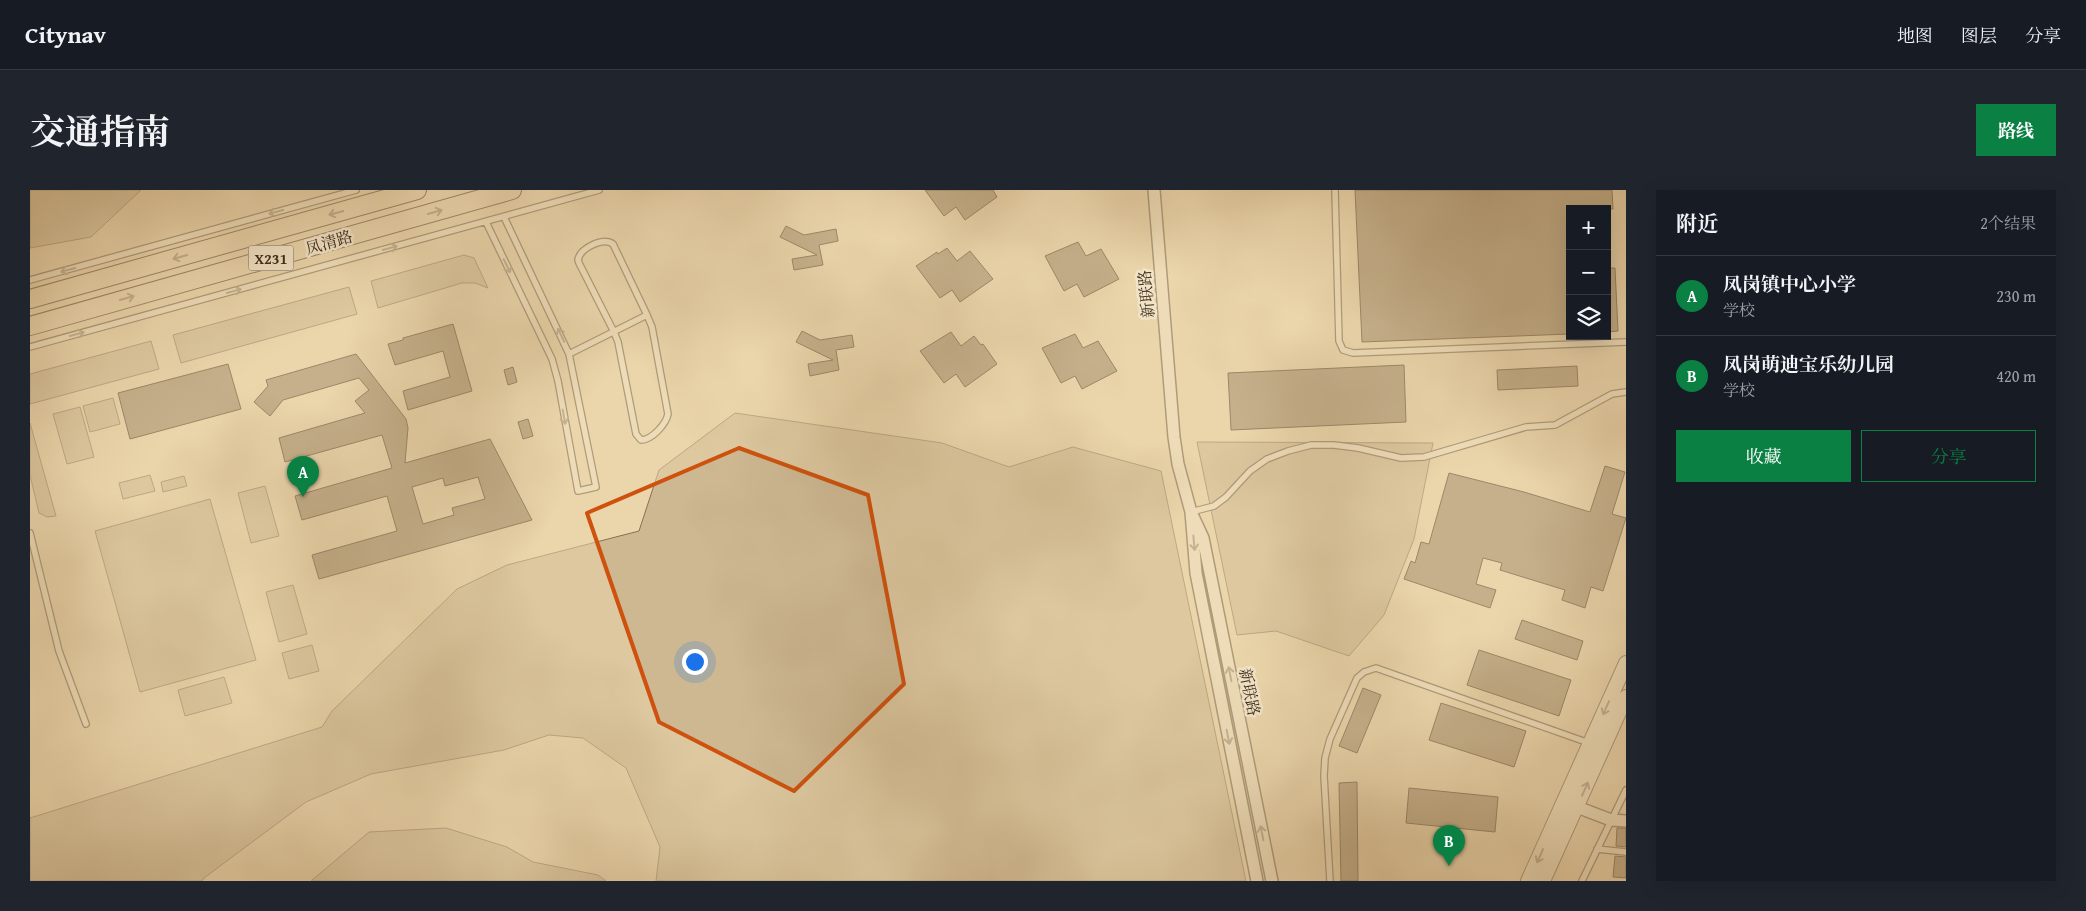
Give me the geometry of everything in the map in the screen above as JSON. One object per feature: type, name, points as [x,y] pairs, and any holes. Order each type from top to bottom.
[{"type":"main road","name":"凤清路","points":[[30,299],[417,190]]},
{"type":"main road","name":"凤清路","points":[[30,326],[512,190]]},
{"type":"street","name":"新联路","points":[[1154,190],[1174,437],[1178,464],[1191,512],[1203,538],[1272,881]]},
{"type":"street","name":"新联路","points":[[1191,512],[1196,573],[1257,881]]},
{"type":"street","points":[[1528,881],[1626,663]]},
{"type":"street","points":[[1543,881],[1626,697]]},
{"type":"street","points":[[1577,808],[1611,820],[1626,821]]},
{"type":"lane","points":[[30,280],[356,190]]},
{"type":"lane","points":[[30,347],[599,190]]},
{"type":"lane","points":[[1335,190],[1339,341],[1343,350],[1353,353],[1626,342]]},
{"type":"lane","points":[[486,222],[552,359],[558,381],[578,491],[596,487],[569,354],[504,217]]},
{"type":"lane","points":[[602,241],[608,241],[613,244],[647,315],[652,327],[668,414],[665,422],[649,439],[641,440],[636,434],[618,342],[578,260],[582,252],[602,241]]},
{"type":"lane","points":[[569,354],[647,315]]},
{"type":"lane","points":[[1191,512],[1214,506],[1226,497],[1250,471],[1267,459],[1288,451],[1311,445],[1334,445],[1358,448],[1401,458],[1424,457],[1526,427],[1555,424],[1612,394],[1626,392]]},
{"type":"lane","points":[[30,533],[59,651],[86,724]]},
{"type":"lane","points":[[1330,881],[1324,776],[1325,758],[1330,740],[1357,678],[1364,672],[1376,668],[1591,743]]},
{"type":"lane","points":[[1582,881],[1626,790]]},
{"type":"lane","points":[[1597,849],[1626,852]]},
{"type":"highlighted area","points":[[739,448],[868,495],[904,684],[794,791],[659,722],[587,513]]},
{"type":"shaded area","points":[[30,190],[141,190],[91,237],[30,248]]},
{"type":"shaded area","points":[[464,255],[474,258],[488,288],[475,283],[462,283],[378,308],[371,281]]},
{"type":"shaded area","points":[[349,287],[357,314],[181,363],[173,335]]},
{"type":"shaded area","points":[[151,341],[159,369],[30,404],[30,374]]},
{"type":"shaded area","points":[[113,398],[120,424],[90,432],[83,406]]},
{"type":"shaded area","points":[[80,407],[94,457],[67,464],[53,414]]},
{"type":"shaded area","points":[[735,413],[942,443],[1009,467],[1073,447],[1161,471],[1246,881],[656,881],[660,847],[626,768],[583,738],[549,735],[504,750],[371,774],[306,802],[202,881],[30,881],[30,818],[322,727],[332,711],[457,589],[507,565],[639,531],[659,470]]},
{"type":"shaded area","points":[[30,423],[56,516],[47,517],[39,513],[30,475]]},
{"type":"shaded area","points":[[1197,442],[1433,443],[1414,539],[1384,615],[1349,656],[1276,631],[1237,635]]},
{"type":"shaded area","points":[[150,475],[155,491],[123,499],[119,483]]},
{"type":"shaded area","points":[[184,476],[187,486],[163,492],[161,482]]},
{"type":"shaded area","points":[[265,486],[279,536],[251,543],[238,493]]},
{"type":"shaded area","points":[[210,499],[256,660],[140,692],[95,531]]},
{"type":"shaded area","points":[[293,585],[307,634],[279,642],[266,592]]},
{"type":"shaded area","points":[[312,645],[319,671],[289,679],[282,653]]},
{"type":"shaded area","points":[[224,677],[232,703],[185,716],[178,690]]},
{"type":"shaded area","points":[[446,828],[507,847],[533,862],[598,875],[606,881],[311,881],[369,832]]},
{"type":"building","points":[[925,190],[993,190],[997,197],[965,220],[956,207],[944,216]]},
{"type":"building","points":[[1355,190],[1612,190],[1613,209],[1611,209],[1611,205],[1566,205],[1566,334],[1362,342]]},
{"type":"building","points":[[786,226],[804,235],[836,229],[838,241],[819,245],[823,265],[794,270],[792,259],[817,255],[780,237]]},
{"type":"building","points":[[1078,242],[1086,256],[1101,249],[1119,279],[1084,297],[1077,284],[1064,291],[1045,256]]},
{"type":"building","points":[[947,248],[957,261],[970,251],[993,279],[960,302],[952,290],[940,298],[916,266],[937,252],[938,254]]},
{"type":"building","points":[[1611,268],[1615,268],[1618,331],[1611,332]]},
{"type":"building","points":[[453,324],[472,391],[408,410],[403,391],[450,377],[443,351],[395,365],[388,344]]},
{"type":"building","points":[[802,331],[820,340],[852,335],[854,347],[836,350],[839,370],[810,376],[808,364],[833,360],[796,342]]},
{"type":"building","points":[[951,332],[961,346],[974,336],[981,345],[983,344],[997,364],[965,387],[956,374],[944,383],[920,351]]},
{"type":"building","points":[[1075,334],[1083,348],[1098,341],[1117,371],[1082,389],[1075,376],[1061,383],[1042,348]]},
{"type":"building","points":[[356,354],[406,419],[408,428],[405,463],[490,439],[532,520],[319,579],[312,555],[397,531],[387,496],[302,520],[295,496],[392,468],[382,435],[285,462],[279,438],[365,413],[355,401],[369,390],[359,378],[283,400],[270,416],[254,402],[268,386],[266,380]],"holes":[[[478,477],[485,499],[452,508],[454,515],[423,524],[412,487],[443,478],[445,486]]]},
{"type":"building","points":[[228,364],[241,409],[130,439],[118,393]]},
{"type":"building","points":[[1404,365],[1406,422],[1231,430],[1228,373]]},
{"type":"building","points":[[1577,366],[1578,386],[1498,390],[1497,370]]},
{"type":"building","points":[[513,367],[517,382],[508,385],[504,370]]},
{"type":"building","points":[[528,419],[533,436],[523,439],[518,422]]},
{"type":"building","points":[[1605,466],[1625,472],[1612,514],[1626,518],[1603,591],[1591,587],[1585,608],[1562,600],[1565,590],[1500,570],[1502,563],[1483,558],[1476,584],[1496,590],[1490,608],[1404,579],[1411,561],[1415,563],[1421,542],[1429,544],[1449,473],[1524,492],[1590,512]]},
{"type":"building","points":[[1522,620],[1583,641],[1577,660],[1515,639]]},
{"type":"building","points":[[1479,650],[1571,680],[1559,716],[1467,685]]},
{"type":"building","points":[[1363,688],[1381,695],[1357,753],[1339,746]]},
{"type":"building","points":[[1441,703],[1526,731],[1514,767],[1429,740]]},
{"type":"building","points":[[1357,782],[1358,881],[1341,881],[1339,783]]},
{"type":"building","points":[[1409,788],[1498,797],[1495,832],[1406,823]]},
{"type":"building","points":[[1617,828],[1626,828],[1626,847],[1616,846]]},
{"type":"building","points":[[1615,856],[1626,857],[1626,878],[1613,877]]},
{"type":"place","name":"凤岗镇中心小学","points":[[303,497]]},
{"type":"place","name":"凤岗萌迪宝乐幼儿园","points":[[1449,866]]}]
